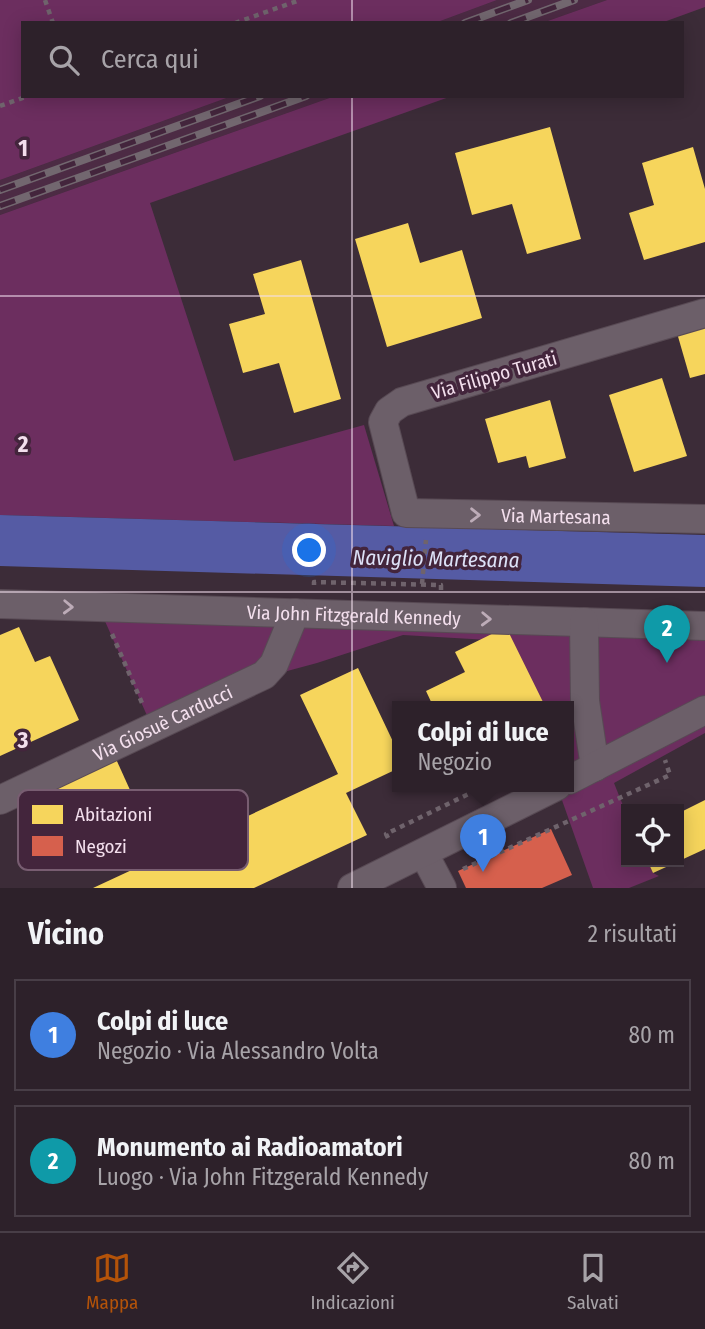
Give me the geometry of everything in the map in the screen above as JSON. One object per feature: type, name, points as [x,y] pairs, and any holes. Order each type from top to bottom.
[{"type":"street","name":"Via Filippo Turati","points":[[406,513],[383,429],[385,416],[396,405],[705,313]]},
{"type":"street","name":"Via Martesana","points":[[406,513],[705,519]]},
{"type":"street","name":"Via John Fitzgerald Kennedy","points":[[0,604],[705,626]]},
{"type":"street","name":"Via Giosuè Carducci","points":[[21,790],[264,675],[274,664],[295,613]]},
{"type":"street","points":[[584,622],[585,701],[595,767]]},
{"type":"street","points":[[574,778],[705,710]]},
{"type":"street","name":"Via Giosuè Carducci","points":[[0,800],[18,791]]},
{"type":"street","points":[[352,888],[545,792]]},
{"type":"street","points":[[424,854],[442,888]]},
{"type":"path","points":[[46,0],[53,21]]},
{"type":"path","points":[[241,21],[300,0]]},
{"type":"path","points":[[0,106],[22,98]]},
{"type":"path","points":[[422,584],[427,533]]},
{"type":"path","points":[[313,591],[314,582],[441,586]]},
{"type":"path","points":[[101,608],[152,728]]},
{"type":"shaded area","points":[[0,0],[497,0],[440,21],[21,21],[21,98],[226,98],[0,180]]},
{"type":"shaded area","points":[[497,0],[607,0],[548,21],[440,21]]},
{"type":"shaded area","points":[[607,0],[705,0],[705,7],[666,21],[548,21]]},
{"type":"shaded area","points":[[226,98],[329,98],[0,215],[0,180]]},
{"type":"shaded area","points":[[329,98],[446,98],[150,203],[234,461],[364,425],[394,526],[0,515],[0,215]]},
{"type":"shaded area","points":[[96,601],[705,620],[705,733],[614,783],[622,804],[621,867],[650,867],[653,873],[659,876],[629,888],[593,888],[559,792],[574,792],[574,701],[527,701],[506,641],[403,635],[265,677],[153,729]]},
{"type":"water","name":"Naviglio Martesana","points":[[0,515],[705,535],[705,587],[0,566]]},
{"type":"building: Abitazioni","points":[[550,127],[581,239],[527,254],[512,204],[472,215],[455,153]]},
{"type":"building: Abitazioni","points":[[693,147],[705,189],[705,242],[644,260],[629,213],[654,205],[642,163]]},
{"type":"building: Abitazioni","points":[[408,223],[420,263],[462,250],[482,318],[387,347],[355,239]]},
{"type":"building: Abitazioni","points":[[301,260],[341,399],[294,413],[279,363],[243,373],[229,324],[265,314],[253,274]]},
{"type":"building: Abitazioni","points":[[705,325],[705,374],[690,378],[677,333]]},
{"type":"building: Abitazioni","points":[[662,378],[687,456],[634,472],[609,395]]},
{"type":"building: Abitazioni","points":[[550,400],[566,458],[529,468],[526,456],[498,463],[485,419]]},
{"type":"building: Abitazioni","points":[[19,627],[35,662],[50,656],[79,720],[0,756],[0,635]]},
{"type":"building: Abitazioni","points":[[506,627],[543,701],[431,701],[426,691],[465,672],[455,652]]},
{"type":"building: Abitazioni","points":[[358,668],[392,739],[392,771],[346,793],[367,835],[254,888],[93,888],[132,870],[248,870],[248,816],[338,774],[300,695]]},
{"type":"building: Abitazioni","points":[[116,759],[130,790],[50,790]]},
{"type":"building: Abitazioni","points":[[705,800],[705,849],[684,859],[684,810]]},
{"type":"building: Abitazioni","points":[[650,867],[666,867],[653,873]]},
{"type":"building: Negozi","points":[[551,829],[572,875],[542,888],[466,888],[458,871]]},
{"type":"railway","points":[[470,21],[528,0]]},
{"type":"railway","points":[[516,21],[574,0]]},
{"type":"railway","points":[[0,190],[254,98]]},
{"type":"railway","points":[[0,206],[300,98]]},
{"type":"place","name":"Monumento ai Radioamatori","points":[[667,663]]},
{"type":"place","name":"Colpi di luce","points":[[483,872]]}]
